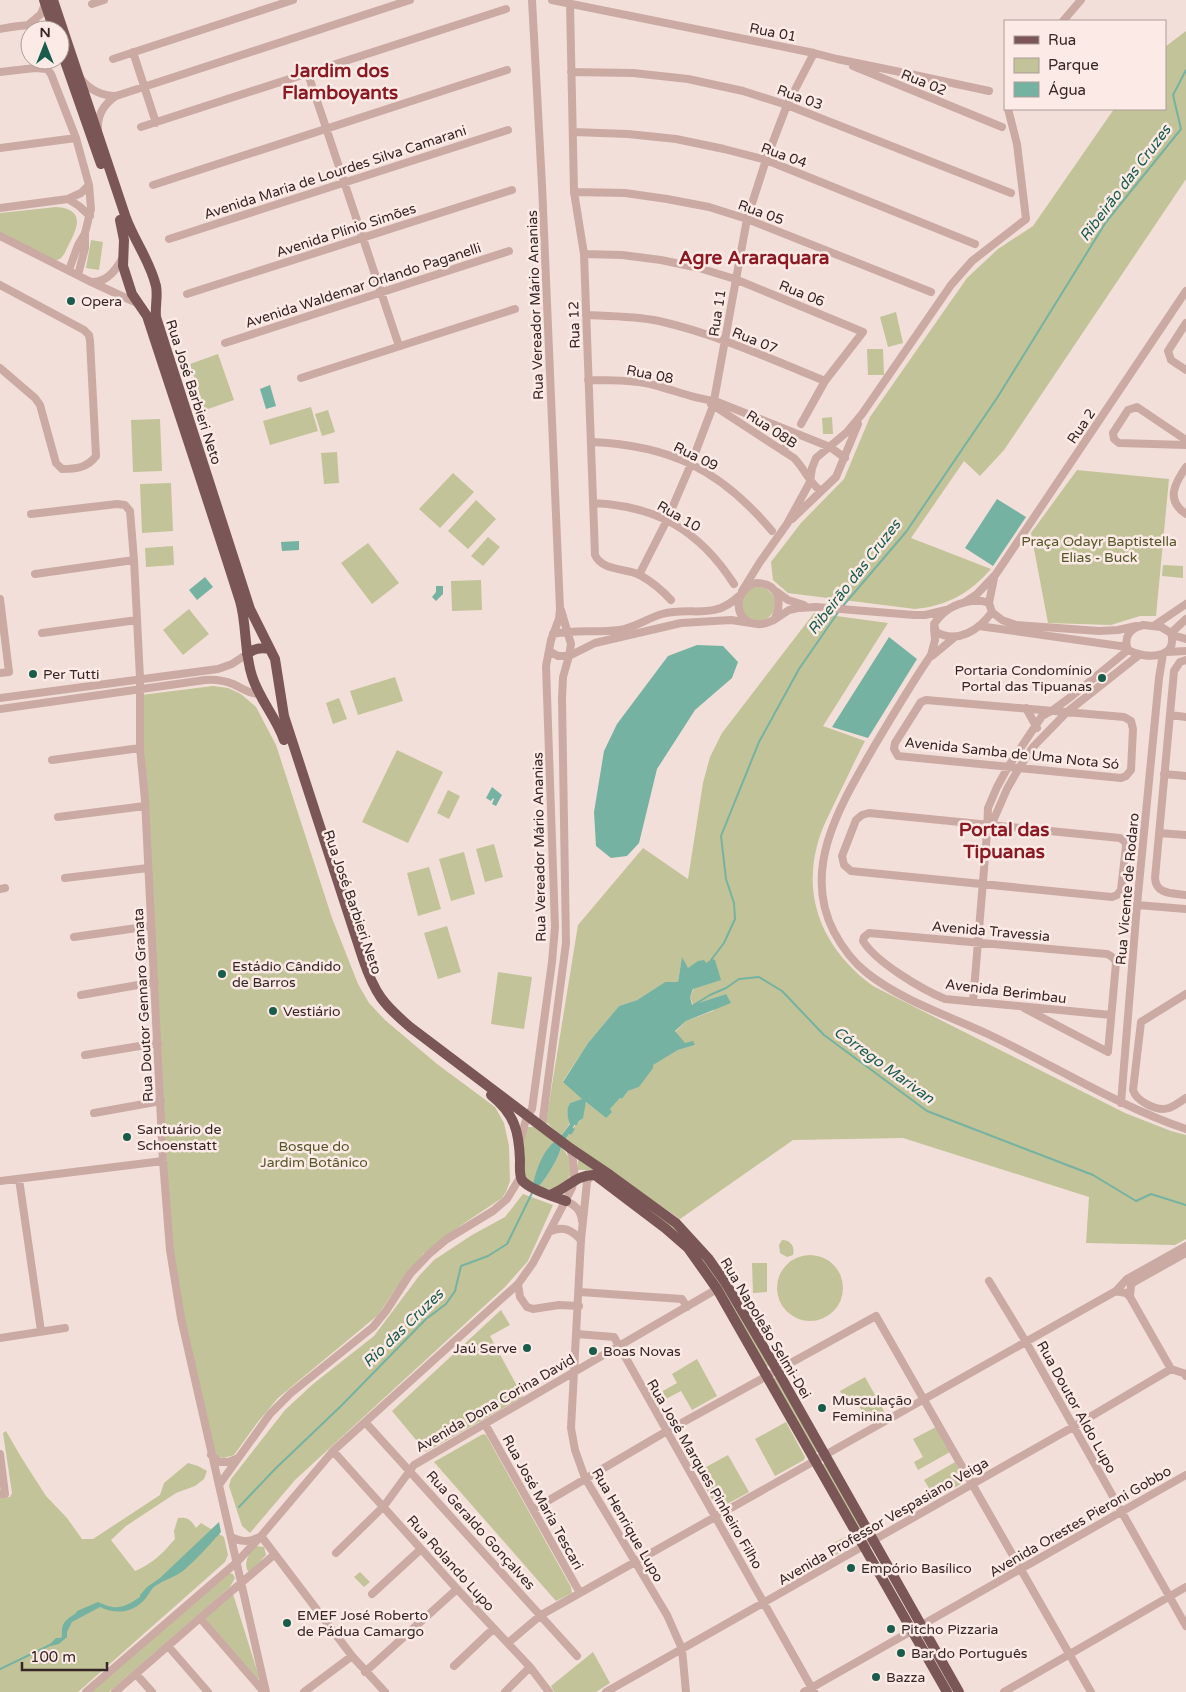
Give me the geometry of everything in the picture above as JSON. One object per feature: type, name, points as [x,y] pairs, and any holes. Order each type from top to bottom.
[{"type":"main road","points":[[47,2],[52,20]]},
{"type":"main road","name":"Rua José Barbieri Neto","points":[[47,2],[78,75],[128,223],[147,258],[156,287],[156,317],[250,609],[277,667],[284,716],[363,959],[384,1004],[410,1027],[527,1116]]},
{"type":"main road","name":"Rua José Barbieri Neto","points":[[68,70],[120,218],[124,240],[122,266],[132,294],[147,316],[240,603],[252,676],[259,694],[280,728],[356,961],[380,1009],[406,1032],[503,1106],[510,1114],[520,1142],[523,1180]]},
{"type":"main road","points":[[122,259],[131,251],[142,251]]},
{"type":"main road","points":[[137,303],[150,302],[157,295]]},
{"type":"main road","points":[[247,654],[257,648],[270,649]]},
{"type":"main road","points":[[259,694],[270,693],[275,690],[279,683]]},
{"type":"main road","name":"Rua Napoleão Selmi-Dei","points":[[527,1116],[676,1223],[692,1238],[725,1282],[777,1370],[863,1546],[958,1692]]},
{"type":"main road","points":[[546,1194],[562,1190],[575,1180],[587,1175],[595,1175]]},
{"type":"main road","name":"Rua Napoleão Selmi-Dei","points":[[595,1175],[665,1228],[688,1248],[717,1289],[767,1376],[873,1540],[947,1692]]},
{"type":"main road","points":[[523,1180],[546,1194],[566,1200]]},
{"type":"street","points":[[92,4],[104,0]]},
{"type":"street","points":[[78,75],[86,86],[93,90],[108,96],[116,96],[410,0]]},
{"type":"street","name":"Rua Vereador Mário Ananias","points":[[520,1142],[527,1116],[532,1109],[552,962],[555,926],[546,666],[560,609],[532,0]]},
{"type":"street","name":"Rua 01","points":[[552,0],[814,53],[837,60],[989,91]]},
{"type":"street","points":[[1064,20],[1081,0]]},
{"type":"street","points":[[113,58],[287,1]]},
{"type":"street","points":[[34,20],[41,14],[47,2]]},
{"type":"street","name":"Rua 12","points":[[570,4],[574,192],[584,254],[595,552],[597,559],[605,565],[639,574],[658,587],[671,600]]},
{"type":"street","points":[[141,127],[506,9]]},
{"type":"street","points":[[0,29],[20,26]]},
{"type":"street","points":[[133,52],[156,123]]},
{"type":"street","name":"Rua 11","points":[[639,574],[667,520],[714,403],[747,219],[766,160],[787,105],[814,53]]},
{"type":"street","name":"Rua 02","points":[[837,60],[1002,126]]},
{"type":"street","points":[[0,72],[47,69],[51,74],[76,138],[90,185],[91,209],[85,248],[78,275]]},
{"type":"street","points":[[153,185],[507,70]]},
{"type":"street","name":"Rua 03","points":[[570,72],[633,73],[688,79],[743,91],[787,105],[1010,193]]},
{"type":"street","points":[[308,74],[399,346]]},
{"type":"street","points":[[905,88],[910,74]]},
{"type":"street","points":[[98,133],[101,113],[110,100],[116,96]]},
{"type":"street","points":[[751,623],[745,620],[738,609],[741,594],[760,562],[787,524],[810,482],[816,458],[847,432],[862,414],[951,285],[972,261],[1026,219],[1017,144],[1008,110]]},
{"type":"street","name":"Avenida Maria de Lourdes Silva Camarani","points":[[169,239],[508,130]]},
{"type":"street","name":"Rua 04","points":[[573,132],[628,134],[676,139],[766,160],[975,244]]},
{"type":"street","points":[[0,148],[76,138]]},
{"type":"street","points":[[0,208],[68,199],[90,185]]},
{"type":"street","name":"Avenida Plínio Simões","points":[[187,294],[512,190]]},
{"type":"street","name":"Rua 05","points":[[574,192],[625,193],[709,207],[747,219],[931,292]]},
{"type":"street","points":[[68,199],[90,216]]},
{"type":"street","points":[[69,270],[78,245],[86,233]]},
{"type":"street","points":[[0,236],[137,303]]},
{"type":"street","name":"Avenida Waldemar Orlando Paganelli","points":[[225,343],[509,251]]},
{"type":"street","name":"Rua 06","points":[[584,254],[622,255],[661,260],[698,268],[735,279],[863,332],[825,381]]},
{"type":"street","points":[[89,281],[99,282],[106,278],[122,259]]},
{"type":"street","points":[[0,285],[84,330],[88,335],[90,341],[96,456],[84,467],[62,469],[56,463],[52,453],[40,404],[0,368]]},
{"type":"street","name":"Rua 2","points":[[965,602],[982,589],[996,574],[1186,291]]},
{"type":"street","points":[[301,378],[515,309]]},
{"type":"street","name":"Rua 07","points":[[586,315],[622,316],[692,329],[825,381]]},
{"type":"street","points":[[1186,323],[1168,349],[1168,355],[1173,361],[1186,370]]},
{"type":"street","name":"Rua 08","points":[[588,380],[621,380],[653,385],[714,403]]},
{"type":"street","points":[[801,424],[825,381]]},
{"type":"street","points":[[714,403],[830,447],[844,458]]},
{"type":"street","name":"Rua 08B","points":[[714,403],[799,463],[810,482],[821,491]]},
{"type":"street","points":[[1186,440],[1139,408],[1132,407],[1127,411],[1113,433],[1114,439],[1120,444],[1186,445]]},
{"type":"street","points":[[787,524],[836,477],[862,414]]},
{"type":"street","points":[[783,452],[794,433]]},
{"type":"street","name":"Rua 09","points":[[591,442],[618,443],[644,448],[670,455],[691,464],[737,494],[772,531]]},
{"type":"street","points":[[1186,466],[1176,481],[1174,488],[1174,496],[1178,507],[1186,514]]},
{"type":"street","name":"Rua 10","points":[[593,503],[614,504],[634,508],[667,520],[691,535],[707,549],[722,565],[734,584]]},
{"type":"street","name":"Rua Doutor Gennaro Granata","points":[[31,514],[117,504],[125,505],[130,511],[140,678],[140,748],[155,982],[163,1161],[170,1250],[181,1318],[230,1536]]},
{"type":"street","points":[[35,574],[134,560]]},
{"type":"street","points":[[760,562],[760,575],[779,600],[779,607],[774,620]]},
{"type":"street","name":"Rua 2","points":[[989,604],[990,592],[996,574]]},
{"type":"street","points":[[553,634],[621,630],[663,614],[716,610],[726,606],[751,585],[761,583],[788,600],[816,607],[914,615],[925,615],[946,610]]},
{"type":"street","points":[[0,599],[9,672],[0,673]]},
{"type":"street","points":[[1186,639],[1155,625],[1099,631],[1016,625],[1002,620],[992,612],[989,604],[982,601],[965,602],[946,610],[934,626],[933,648],[926,663],[867,759],[831,830],[823,863],[822,884],[823,904],[839,941],[866,972],[883,984],[928,1008],[1022,1050],[1121,1103],[1155,1119],[1186,1129]]},
{"type":"street","points":[[549,651],[558,656],[569,656],[595,643],[681,623],[731,620],[760,624],[774,620],[789,610],[816,607]]},
{"type":"street","points":[[1155,625],[1185,607]]},
{"type":"street","name":"Rua Vereador Mário Ananias","points":[[542,1126],[566,943],[562,699],[563,677],[569,656],[570,644],[560,609]]},
{"type":"street","points":[[914,615],[934,626],[936,632],[955,637],[964,636],[979,626],[992,612]]},
{"type":"street","points":[[1165,653],[1172,643],[1172,634],[1186,618]]},
{"type":"street","points":[[42,633],[137,620]]},
{"type":"street","points":[[979,626],[1128,649],[1139,655],[1150,656],[1186,651]]},
{"type":"street","points":[[1128,649],[1126,642],[1128,634],[1136,626]]},
{"type":"street","points":[[926,663],[955,637]]},
{"type":"street","points":[[989,824],[988,808],[1008,767],[1042,716],[1053,710],[1093,679],[1128,649]]},
{"type":"street","name":"Rua Vicente de Rodaro","points":[[1121,1103],[1137,905],[1159,678],[1165,653]]},
{"type":"street","points":[[0,698],[218,669],[232,664],[247,654]]},
{"type":"street","points":[[973,1002],[989,824],[1019,768],[1045,733],[1067,712],[1139,655]]},
{"type":"street","name":"Rua Vicente de Rodaro","points":[[1150,656],[1158,664],[1159,678]]},
{"type":"street","points":[[1183,661],[1174,671],[1155,878],[1157,887],[1164,893],[1186,895]]},
{"type":"street","points":[[1108,667],[1114,675]]},
{"type":"street","points":[[0,709],[219,679],[253,694],[259,694]]},
{"type":"street","points":[[1093,679],[1099,687]]},
{"type":"street","points":[[44,692],[45,703]]},
{"type":"street","name":"Avenida Samba de Uma Nota Só","points":[[1026,708],[923,700],[895,742],[896,754],[899,756],[1121,778],[1126,776],[1131,770],[1133,729],[1131,722],[1124,717],[1067,712]]},
{"type":"street","points":[[1026,708],[1067,712]]},
{"type":"street","points":[[1026,708],[1036,726],[1041,732],[1045,733]]},
{"type":"street","points":[[1170,715],[1186,717]]},
{"type":"street","points":[[52,760],[140,748]]},
{"type":"street","points":[[1164,774],[1186,776]]},
{"type":"street","points":[[58,818],[144,806]]},
{"type":"street","points":[[870,813],[989,824],[1118,837],[1124,841],[1126,846],[1122,888],[1118,894],[1112,897],[854,872],[844,865],[842,856],[854,823],[859,816],[870,813]]},
{"type":"street","points":[[1159,833],[1186,835]]},
{"type":"street","points":[[65,878],[148,868]]},
{"type":"street","points":[[1137,905],[1186,909]]},
{"type":"street","points":[[74,937],[151,926]]},
{"type":"street","name":"Avenida Travessia","points":[[865,935],[870,933],[1107,954],[1116,963],[1111,1015]]},
{"type":"street","name":"Avenida Berimbau","points":[[865,935],[863,941],[883,963],[937,996],[953,1000],[1111,1015]]},
{"type":"street","points":[[81,995],[155,982]]},
{"type":"street","points":[[1186,994],[1140,1022],[1133,1093],[1140,1102],[1159,1109],[1166,1109],[1186,1098]]},
{"type":"street","points":[[1022,1007],[1108,1052],[1111,1015]]},
{"type":"street","points":[[85,1055],[158,1043]]},
{"type":"street","points":[[94,1113],[160,1101]]},
{"type":"street","points":[[86,1692],[237,1562],[333,1451],[518,1284],[533,1263],[550,1232],[575,1180],[573,1158],[569,1148]]},
{"type":"street","points":[[0,1181],[163,1161]]},
{"type":"street","name":"Rua Henrique Lupo","points":[[582,1230],[587,1182],[595,1175]]},
{"type":"street","points":[[20,1179],[41,1331]]},
{"type":"street","points":[[219,1485],[270,1414],[291,1393],[373,1327],[386,1311],[410,1274],[429,1254],[448,1239],[493,1211],[507,1199],[523,1180]]},
{"type":"street","name":"Rua Henrique Lupo","points":[[566,1200],[581,1213],[582,1230],[571,1428],[575,1450],[585,1478],[667,1615],[682,1649],[686,1692]]},
{"type":"street","points":[[550,1232],[559,1228],[568,1229],[582,1240]]},
{"type":"street","points":[[508,1643],[541,1615],[1116,1291],[1127,1279],[1186,1246]]},
{"type":"street","points":[[1130,1297],[1130,1285],[1186,1252]]},
{"type":"street","name":"Rua Doutor Aldo Lupo","points":[[989,1280],[1186,1626]]},
{"type":"street","points":[[518,1284],[520,1297],[527,1307],[533,1309],[579,1306]]},
{"type":"street","name":"Avenida Dona Corina David","points":[[336,1553],[384,1506],[414,1465],[717,1289]]},
{"type":"street","points":[[1116,1291],[1126,1293],[1130,1297],[1171,1369],[1186,1375]]},
{"type":"street","points":[[580,1292],[682,1299],[687,1307]]},
{"type":"street","points":[[534,1509],[667,1431],[876,1316],[1091,1692]]},
{"type":"street","points":[[0,1338],[65,1328]]},
{"type":"street","points":[[577,1334],[614,1338],[618,1346]]},
{"type":"street","name":"Rua José Marques Pinheiro Filho","points":[[618,1346],[813,1690]]},
{"type":"street","name":"Avenida Professor Vespasiano Veiga","points":[[606,1692],[1073,1427],[1171,1369]]},
{"type":"street","name":"Rua Geraldo Gonçalves","points":[[365,1422],[577,1656]]},
{"type":"street","name":"Rua José Maria Tescari","points":[[485,1424],[580,1593]]},
{"type":"street","name":"Rua Rolando Lupo","points":[[333,1451],[493,1629],[530,1667],[549,1692]]},
{"type":"street","points":[[0,1454],[2,1494]]},
{"type":"street","points":[[211,1455],[219,1462],[236,1460]]},
{"type":"street","name":"Avenida Orestes Pieroni Gobbo","points":[[804,1692],[813,1690],[1186,1475]]},
{"type":"street","points":[[230,1536],[244,1542],[250,1542],[261,1536]]},
{"type":"street","points":[[230,1536],[265,1692]]},
{"type":"street","points":[[261,1536],[352,1656],[385,1692]]},
{"type":"street","points":[[372,1594],[421,1549]]},
{"type":"street","points":[[115,1692],[275,1554]]},
{"type":"street","points":[[1004,1692],[1186,1587]]},
{"type":"street","points":[[365,1672],[457,1589]]},
{"type":"street","points":[[200,1618],[265,1692]]},
{"type":"street","points":[[454,1666],[493,1629]]},
{"type":"street","points":[[168,1646],[208,1692]]},
{"type":"street","points":[[304,1692],[352,1656]]},
{"type":"street","points":[[505,1692],[530,1667]]},
{"type":"street","points":[[136,1674],[152,1692]]},
{"type":"green space","points":[[1186,31],[1186,179],[1004,450],[980,476],[964,461],[911,538],[991,569],[975,585],[957,597],[937,605],[915,609],[788,593],[773,580],[771,562],[801,523],[844,479],[870,417],[967,278],[998,249],[1033,226],[1113,110],[1166,110],[1166,46]]},
{"type":"green space","points":[[56,207],[71,211],[77,219],[75,230],[65,253],[59,259],[54,260],[0,234],[0,213]]},
{"type":"green space","points":[[91,240],[103,242],[99,270],[86,268]]},
{"type":"green space","points":[[896,312],[903,343],[888,347],[880,317]]},
{"type":"green space","points":[[867,349],[883,349],[884,375],[868,375]]},
{"type":"green space","points":[[218,354],[234,400],[205,410],[190,364]]},
{"type":"green space","points":[[311,407],[318,431],[270,445],[263,421]]},
{"type":"green space","points":[[328,410],[335,432],[322,436],[315,414]]},
{"type":"green space","points":[[832,417],[833,434],[823,434],[822,418]]},
{"type":"green space","points":[[160,419],[162,471],[133,472],[131,420]]},
{"type":"green space","points":[[337,452],[339,483],[324,484],[321,453]]},
{"type":"green space","name":"Praça Odayr Baptistella Elias - Buck","points":[[1077,470],[1169,479],[1156,616],[1140,616],[1111,625],[1048,623],[1031,533]]},
{"type":"green space","points":[[453,473],[474,492],[440,528],[419,509]]},
{"type":"green space","points":[[171,483],[173,531],[142,533],[140,484]]},
{"type":"green space","points":[[476,500],[496,519],[468,549],[448,531]]},
{"type":"green space","points":[[488,537],[500,547],[483,566],[471,556]]},
{"type":"green space","points":[[368,543],[399,583],[372,604],[341,563]]},
{"type":"green space","points":[[173,546],[174,565],[146,567],[145,548]]},
{"type":"green space","points":[[1163,565],[1183,566],[1183,578],[1162,576]]},
{"type":"green space","points":[[481,580],[482,610],[452,611],[451,581]]},
{"type":"green space","points":[[758,587],[770,592],[775,604],[770,616],[758,621],[746,616],[741,604],[746,592]]},
{"type":"green space","points":[[189,609],[209,634],[183,655],[163,630]]},
{"type":"green space","points":[[814,613],[888,623],[823,726],[865,741],[823,828],[813,867],[813,887],[816,906],[822,925],[831,942],[857,973],[873,986],[1125,1113],[1186,1135],[1186,1239],[1175,1245],[1086,1243],[1089,1197],[903,1138],[793,1140],[680,1219],[565,1140],[569,1134],[571,1135],[575,1125],[581,1120],[586,1102],[606,1118],[610,1109],[620,1098],[622,1099],[628,1091],[639,1087],[652,1065],[678,1050],[695,1045],[685,1044],[675,1032],[686,1021],[713,1011],[726,994],[693,1005],[690,997],[706,963],[688,969],[682,958],[678,982],[665,982],[637,1000],[619,1006],[588,1043],[563,1081],[583,1099],[570,1103],[567,1113],[570,1123],[561,1136],[546,1122],[578,925],[643,848],[688,879],[703,783],[710,757],[722,733]]},
{"type":"green space","points":[[395,677],[403,701],[358,715],[350,691]]},
{"type":"green space","name":"Bosque do Jardim Botânico","points":[[213,686],[228,688],[241,694],[256,707],[276,745],[332,918],[358,984],[369,1003],[385,1020],[437,1064],[495,1107],[504,1123],[509,1146],[510,1181],[502,1198],[423,1254],[378,1315],[278,1398],[234,1455],[224,1458],[216,1457],[180,1309],[172,1258],[141,695]]},
{"type":"green space","points":[[339,698],[347,719],[333,724],[326,703]]},
{"type":"green space","points":[[397,750],[443,772],[408,843],[362,822]]},
{"type":"green space","points":[[448,790],[460,796],[449,819],[437,813]]},
{"type":"green space","points":[[494,844],[503,877],[485,882],[476,849]]},
{"type":"green space","points":[[464,852],[475,894],[451,901],[439,859]]},
{"type":"green space","points":[[429,867],[441,909],[418,916],[407,873]]},
{"type":"green space","points":[[447,926],[461,972],[438,979],[424,933]]},
{"type":"green space","points":[[498,972],[532,977],[524,1029],[491,1024]]},
{"type":"green space","points":[[528,1127],[534,1127],[555,1141],[533,1185],[524,1181],[521,1166],[524,1131]]},
{"type":"green space","points":[[561,1147],[570,1163],[571,1171],[569,1178],[557,1188],[538,1187],[552,1168]]},
{"type":"green space","points":[[578,1156],[677,1228],[709,1263],[769,1366],[765,1366],[707,1269],[597,1173],[588,1170],[578,1170]]},
{"type":"green space","points":[[523,1194],[553,1205],[528,1261],[505,1287],[295,1480],[250,1533],[242,1526],[229,1486],[231,1479],[285,1410],[313,1384],[374,1336],[419,1276],[434,1260],[472,1235],[505,1217]]},
{"type":"green space","points":[[782,1240],[792,1244],[793,1255],[787,1257],[780,1253],[779,1245]]},
{"type":"green space","points":[[810,1255],[823,1258],[833,1265],[840,1275],[843,1288],[840,1301],[833,1311],[823,1318],[810,1321],[797,1318],[787,1311],[780,1301],[777,1288],[780,1275],[787,1265],[797,1258]]},
{"type":"green space","points":[[752,1263],[767,1263],[767,1292],[753,1293]]},
{"type":"green space","points":[[501,1310],[510,1325],[490,1336],[523,1397],[426,1452],[392,1411]]},
{"type":"green space","points":[[697,1359],[717,1396],[692,1410],[681,1391],[658,1403],[654,1396],[677,1383],[672,1374]]},
{"type":"green space","points":[[776,1377],[818,1452],[815,1452],[773,1378]]},
{"type":"green space","points":[[865,1377],[885,1413],[868,1422],[856,1401],[847,1405],[840,1391]]},
{"type":"green space","points":[[786,1422],[805,1457],[804,1460],[775,1476],[755,1439]]},
{"type":"green space","points":[[936,1427],[950,1452],[918,1470],[914,1462],[923,1457],[913,1439]]},
{"type":"green space","points":[[6,1431],[46,1496],[67,1518],[82,1539],[93,1539],[160,1495],[164,1483],[188,1463],[207,1471],[204,1479],[195,1486],[176,1493],[126,1526],[111,1540],[135,1571],[157,1558],[166,1549],[175,1539],[174,1531],[178,1518],[184,1518],[191,1521],[196,1528],[201,1523],[224,1537],[228,1555],[225,1562],[78,1692],[0,1692],[0,1498],[10,1497],[12,1493],[3,1433]]},
{"type":"green space","points":[[483,1434],[486,1435],[571,1587],[572,1593],[556,1601],[434,1462]]},
{"type":"green space","points":[[728,1455],[749,1492],[720,1508],[716,1507],[697,1472]]},
{"type":"green space","points":[[955,1462],[963,1477],[963,1483],[935,1498],[924,1480]]},
{"type":"green space","points":[[825,1464],[865,1537],[863,1538],[822,1466]]},
{"type":"green space","points":[[849,1535],[853,1541],[852,1546],[834,1556],[828,1546]]},
{"type":"green space","points":[[255,1546],[264,1547],[266,1555],[251,1571],[248,1571],[246,1565],[247,1558]]},
{"type":"green space","points":[[360,1572],[370,1582],[364,1587],[354,1577]]},
{"type":"green space","points":[[229,1573],[233,1574],[235,1578],[230,1587],[109,1692],[90,1692]]},
{"type":"green space","points":[[233,1594],[259,1677],[258,1680],[205,1618]]},
{"type":"green space","points":[[593,1652],[610,1683],[596,1692],[554,1692],[551,1686]]},
{"type":"water","points":[[270,385],[276,406],[266,409],[260,389]]},
{"type":"water","points":[[997,499],[1026,517],[993,566],[965,548]]},
{"type":"water","points":[[299,541],[299,550],[282,551],[281,542]]},
{"type":"water","points":[[205,577],[213,587],[197,600],[189,590]]},
{"type":"water","points":[[436,586],[443,586],[443,594],[436,601],[432,597],[436,592]]},
{"type":"water","points":[[889,637],[917,659],[868,738],[832,727]]},
{"type":"water","points":[[697,645],[723,646],[738,662],[732,678],[695,710],[657,769],[639,843],[627,856],[611,858],[596,846],[594,812],[604,751],[617,724],[668,656]]},
{"type":"water","points":[[492,787],[502,795],[496,806],[492,804],[493,798],[491,801],[486,798]]},
{"type":"water","points":[[682,957],[688,968],[698,961],[704,960],[706,963],[712,959],[715,960],[721,980],[693,989],[690,997],[692,1005],[726,994],[731,1003],[686,1021],[675,1031],[685,1043],[693,1041],[695,1045],[678,1050],[653,1065],[653,1068],[639,1087],[628,1091],[622,1099],[620,1098],[610,1109],[612,1112],[606,1118],[586,1102],[583,1118],[577,1125],[574,1125],[573,1128],[575,1129],[565,1140],[561,1136],[570,1124],[567,1113],[570,1103],[582,1099],[563,1082],[588,1043],[619,1006],[637,1000],[665,982],[678,982]]},
{"type":"water","points":[[555,1141],[561,1147],[555,1162],[538,1187],[533,1185],[546,1150]]},
{"type":"water","points":[[219,1522],[221,1532],[198,1557],[183,1571],[155,1586],[136,1607],[119,1612],[100,1607],[72,1622],[67,1632],[67,1637],[59,1644],[51,1646],[50,1644],[56,1638],[62,1637],[64,1622],[77,1611],[98,1602],[110,1607],[120,1607],[140,1597],[147,1587],[160,1578]]},
{"type":"waterway","name":"Ribeirão das Cruzes","points":[[842,607],[906,532],[997,398],[1106,222],[1181,129],[1173,95],[1186,70]]},
{"type":"waterway","name":"Ribeirão das Cruzes","points":[[711,960],[724,943],[735,919],[734,903],[726,879],[721,836],[759,742],[799,669],[839,611]]},
{"type":"waterway","name":"Córrego Marivan","points":[[692,1006],[739,979],[759,977],[782,991],[824,1035],[927,1111],[1093,1175],[1136,1201],[1151,1194],[1186,1205]]},
{"type":"waterway","name":"Rio das Cruzes","points":[[239,1507],[426,1319],[446,1304],[455,1291],[461,1266],[488,1256],[507,1244],[532,1193]]},
{"type":"waterway","name":"Rio das Cruzes","points":[[0,1669],[52,1644]]},
{"type":"place","name":"Opera","points":[[71,301]]},
{"type":"place","name":"Per Tutti","points":[[33,674]]},
{"type":"place","name":"Portaria Condomínio Portal das Tipuanas","points":[[1102,678]]},
{"type":"place","name":"Estádio Cândido de Barros","points":[[222,974]]},
{"type":"place","name":"Vestiário","points":[[273,1011]]},
{"type":"place","name":"Santuário de Schoenstatt","points":[[127,1137]]},
{"type":"place","name":"Jaú Serve","points":[[527,1348]]},
{"type":"place","name":"Boas Novas","points":[[593,1351]]},
{"type":"place","name":"Musculação Feminina","points":[[822,1408]]},
{"type":"place","name":"Empório Basílico","points":[[851,1568]]},
{"type":"place","name":"EMEF José Roberto de Pádua Camargo","points":[[287,1623]]},
{"type":"place","name":"Pitcho Pizzaria","points":[[891,1629]]},
{"type":"place","name":"Bar do Português","points":[[901,1653]]},
{"type":"place","name":"Bazza","points":[[876,1677]]},
{"type":"district","name":"Jardim dos Flamboyants","points":[[340,81]]},
{"type":"district","name":"Agre Araraquara","points":[[754,257]]},
{"type":"district","name":"Portal das Tipuanas","points":[[1004,840]]}]
